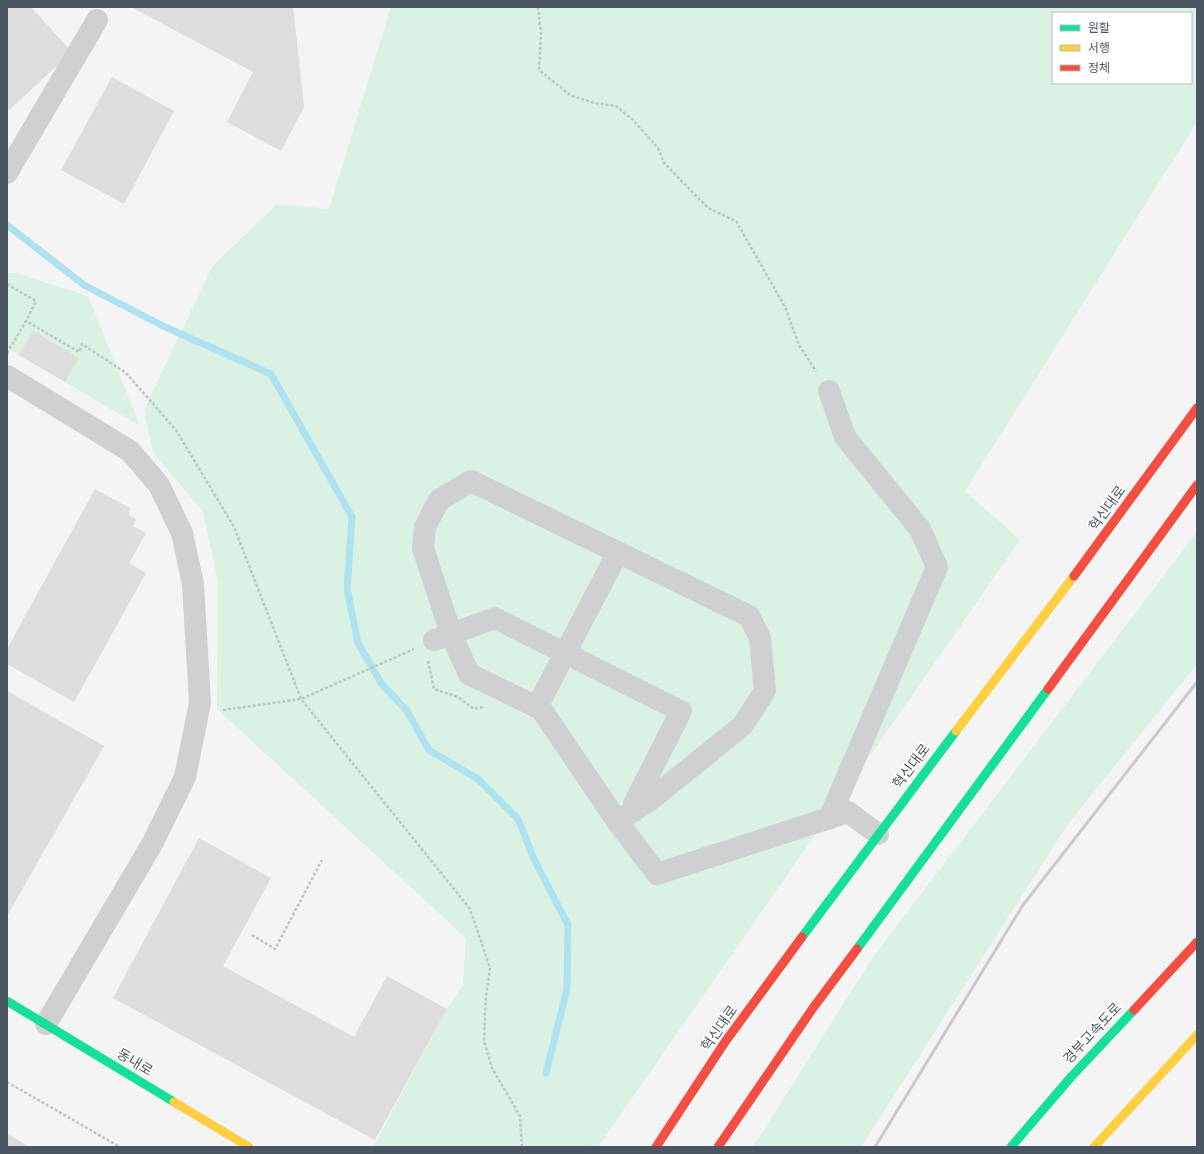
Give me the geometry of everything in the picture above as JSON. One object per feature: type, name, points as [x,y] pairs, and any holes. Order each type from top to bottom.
[{"type":"main road","name":"혁신대로","points":[[656,1147],[725,1042],[983,694],[1097,546],[1197,408]]},
{"type":"main road","points":[[718,1147],[813,1008],[1197,485]]},
{"type":"main road","name":"경부고속도로","points":[[1011,1147],[1071,1077],[1197,942]]},
{"type":"main road","name":"동내로","points":[[7,1001],[249,1147]]},
{"type":"main road","points":[[1094,1147],[1164,1069],[1197,1035]]},
{"type":"street","points":[[9,170],[97,20]]},
{"type":"street","points":[[7,376],[130,451],[159,485],[182,533],[193,584],[200,703],[185,777],[152,844],[46,1024]]},
{"type":"street","points":[[829,391],[845,437],[920,529],[937,567],[829,819]]},
{"type":"street","points":[[625,816],[648,801],[742,726],[765,691],[760,638],[749,616],[471,481],[439,500],[425,527],[423,548],[443,637],[470,674],[541,709],[625,816],[657,874],[848,812],[878,834]]},
{"type":"street","points":[[537,707],[618,552]]},
{"type":"street","points":[[443,637],[495,618],[681,711],[634,804],[625,816]]},
{"type":"path","points":[[538,7],[541,34],[539,70],[570,95],[594,103],[616,106],[633,120],[658,148],[664,163],[708,208],[736,221],[785,307],[799,345],[829,391]]},
{"type":"path","points":[[7,284],[36,301],[7,353]]},
{"type":"path","points":[[26,321],[79,352],[82,344],[126,373],[176,430],[234,527],[301,699],[470,909],[490,968],[486,996],[484,1041],[492,1068],[520,1116],[522,1147]]},
{"type":"path","points":[[198,713],[301,699],[443,637]]},
{"type":"path","points":[[252,935],[275,949],[322,860]]},
{"type":"path","points":[[7,1082],[120,1147]]},
{"type":"green space","points":[[391,7],[1197,7],[1197,122],[965,491],[1020,540],[598,1147],[373,1147],[447,1009],[463,985],[466,938],[217,709],[218,582],[203,512],[153,452],[144,410],[212,267],[277,204],[329,209]]},
{"type":"green space","points":[[7,273],[16,273],[88,296],[140,426],[7,348]]},
{"type":"green space","points":[[1197,532],[1197,664],[1068,824],[861,1147],[753,1147],[873,957]]},
{"type":"building","points":[[7,7],[31,7],[72,52],[9,110],[7,108]]},
{"type":"building","points":[[131,7],[293,7],[304,107],[281,151],[227,122],[253,72]]},
{"type":"building","points":[[112,77],[174,111],[124,204],[61,170]]},
{"type":"building","points":[[33,331],[79,358],[65,382],[19,355]]},
{"type":"building","points":[[95,489],[130,508],[129,515],[136,519],[133,526],[146,533],[129,563],[146,573],[74,702],[7,664],[7,649]]},
{"type":"building","points":[[7,691],[104,746],[7,916]]},
{"type":"building","points":[[199,838],[271,878],[223,966],[354,1037],[387,976],[447,1009],[375,1140],[113,998]]},
{"type":"building","points":[[7,1133],[29,1147],[7,1147]]},
{"type":"waterway","points":[[7,225],[84,285],[163,326],[271,374],[352,517],[347,589],[358,643],[381,683],[407,711],[429,750],[478,779],[518,819],[534,859],[568,925],[567,989],[546,1073]]},
{"type":"railway","points":[[875,1147],[1023,905],[1197,682]]},
{"type":"traffic: fast","points":[[857,949],[1048,689]]},
{"type":"traffic: fast","points":[[802,937],[956,731]]},
{"type":"traffic: fast","points":[[7,1001],[174,1102]]},
{"type":"traffic: fast","points":[[1011,1147],[1071,1077],[1134,1010]]},
{"type":"traffic: slow","points":[[956,731],[1074,576]]},
{"type":"traffic: slow","points":[[1094,1147],[1197,1035]]},
{"type":"traffic: slow","points":[[174,1102],[249,1147]]},
{"type":"traffic: jam","points":[[1074,576],[1197,408]]},
{"type":"traffic: jam","points":[[1048,689],[1197,485]]},
{"type":"traffic: jam","points":[[656,1147],[725,1042],[802,937]]},
{"type":"traffic: jam","points":[[1134,1010],[1197,942]]},
{"type":"traffic: jam","points":[[718,1147],[813,1008],[857,949]]}]
